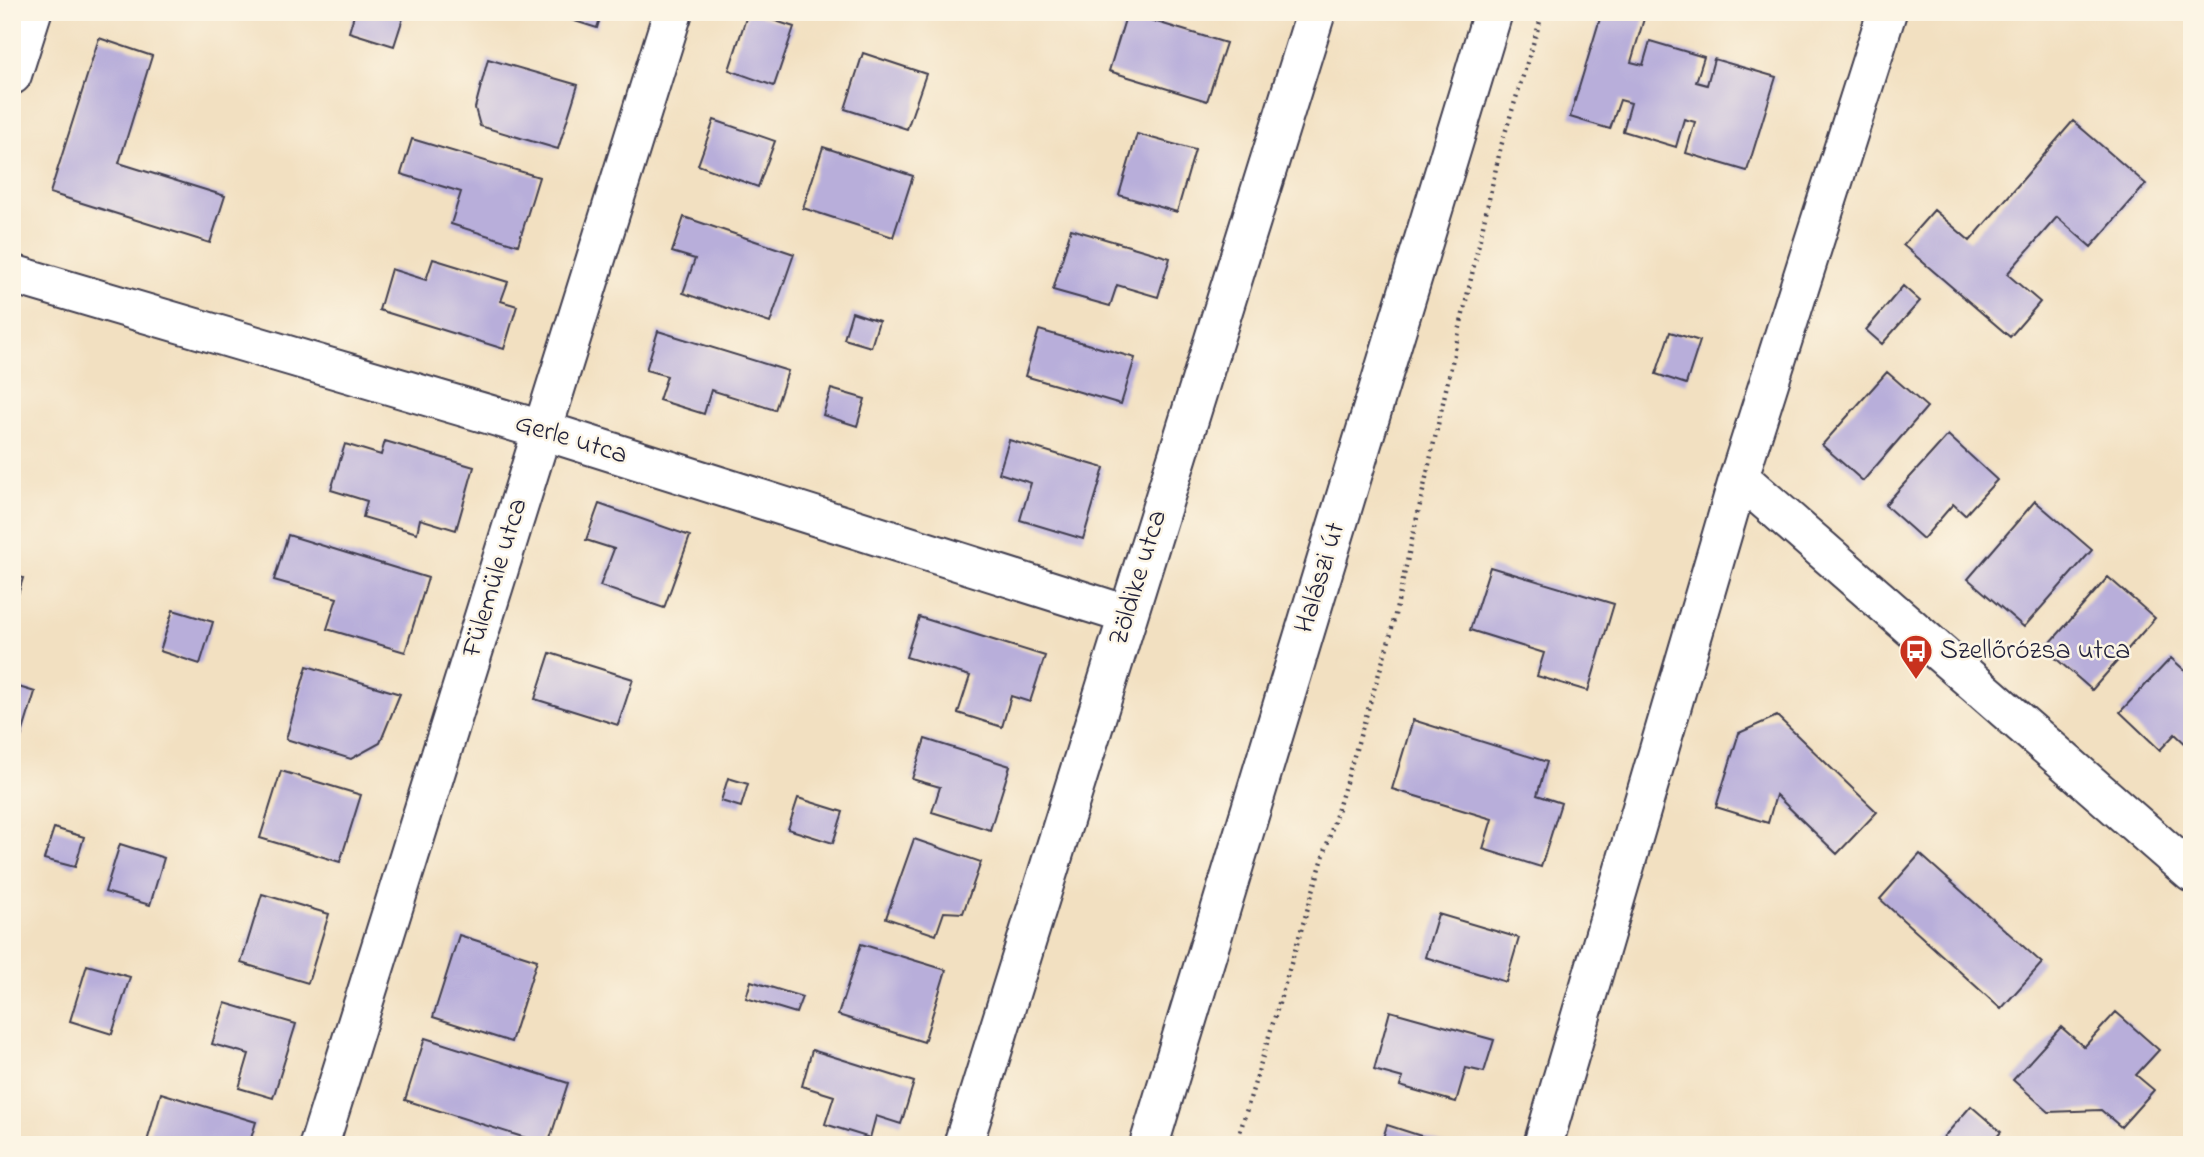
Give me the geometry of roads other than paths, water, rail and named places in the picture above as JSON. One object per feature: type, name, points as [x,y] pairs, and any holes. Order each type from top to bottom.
[{"type":"street","points":[[12,75],[32,12]]},
{"type":"street","name":"Fülemüle utca","points":[[319,1145],[673,12]]},
{"type":"street","name":"Zöldike utca","points":[[963,1145],[1316,12]]},
{"type":"street","name":"Halászi út","points":[[1149,1145],[1493,12]]},
{"type":"street","points":[[1543,1145],[1739,477],[1887,12]]},
{"type":"street","name":"Gerle utca","points":[[12,274],[542,430],[1128,615]]},
{"type":"street","points":[[1739,477],[2192,873]]},
{"type":"place","name":"Szellőrózsa utca","points":[[1916,681]]}]
